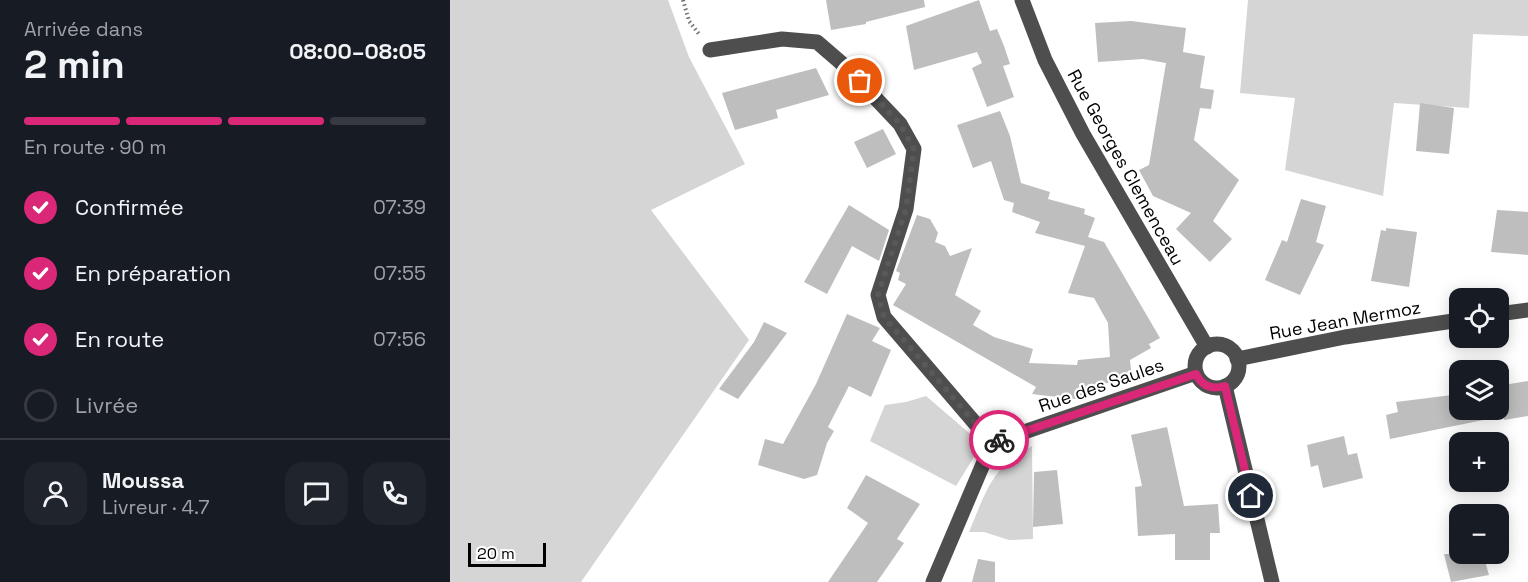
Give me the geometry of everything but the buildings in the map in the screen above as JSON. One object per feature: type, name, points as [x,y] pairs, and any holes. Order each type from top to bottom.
[{"type":"street","name":"Rue Georges Clemenceau","points":[[1022,0],[1045,60],[1083,134],[1207,346]]},
{"type":"street","points":[[710,50],[782,39],[817,42],[846,67],[900,124],[914,149],[906,209],[878,295],[884,317],[992,443],[933,582]]},
{"type":"street","points":[[1509,313],[1528,310]]},
{"type":"street","name":"Rue Jean Mermoz","points":[[1238,359],[1345,338],[1449,322]]},
{"type":"street","points":[[1222,345],[1229,348],[1238,359],[1238,374],[1225,386],[1210,387],[1203,384],[1196,374],[1196,358],[1207,346],[1222,345]]},
{"type":"street","name":"Rue des Saules","points":[[992,443],[1196,374]]},
{"type":"street","points":[[1225,386],[1272,582]]},
{"type":"path","points":[[683,0],[689,21],[710,50]]},
{"type":"shaded area","points":[[450,0],[668,0],[689,57],[745,164],[651,210],[749,340],[581,582],[450,582]]},
{"type":"shaded area","points":[[1248,0],[1528,0],[1528,36],[1473,34],[1469,108],[1394,103],[1383,196],[1285,170],[1295,98],[1240,93]]},
{"type":"shaded area","points":[[926,396],[982,444],[956,486],[870,441],[885,405]]},
{"type":"shaded area","points":[[1032,446],[1033,539],[1009,540],[984,532],[969,532],[986,493],[999,471],[1019,453]]},
{"type":"way so far","points":[[860,81],[900,124],[914,149],[906,209],[878,295],[884,317],[992,443],[999,440]]},
{"type":"route","points":[[999,440],[1196,374],[1203,384],[1210,387],[1225,386],[1251,496]]}]
